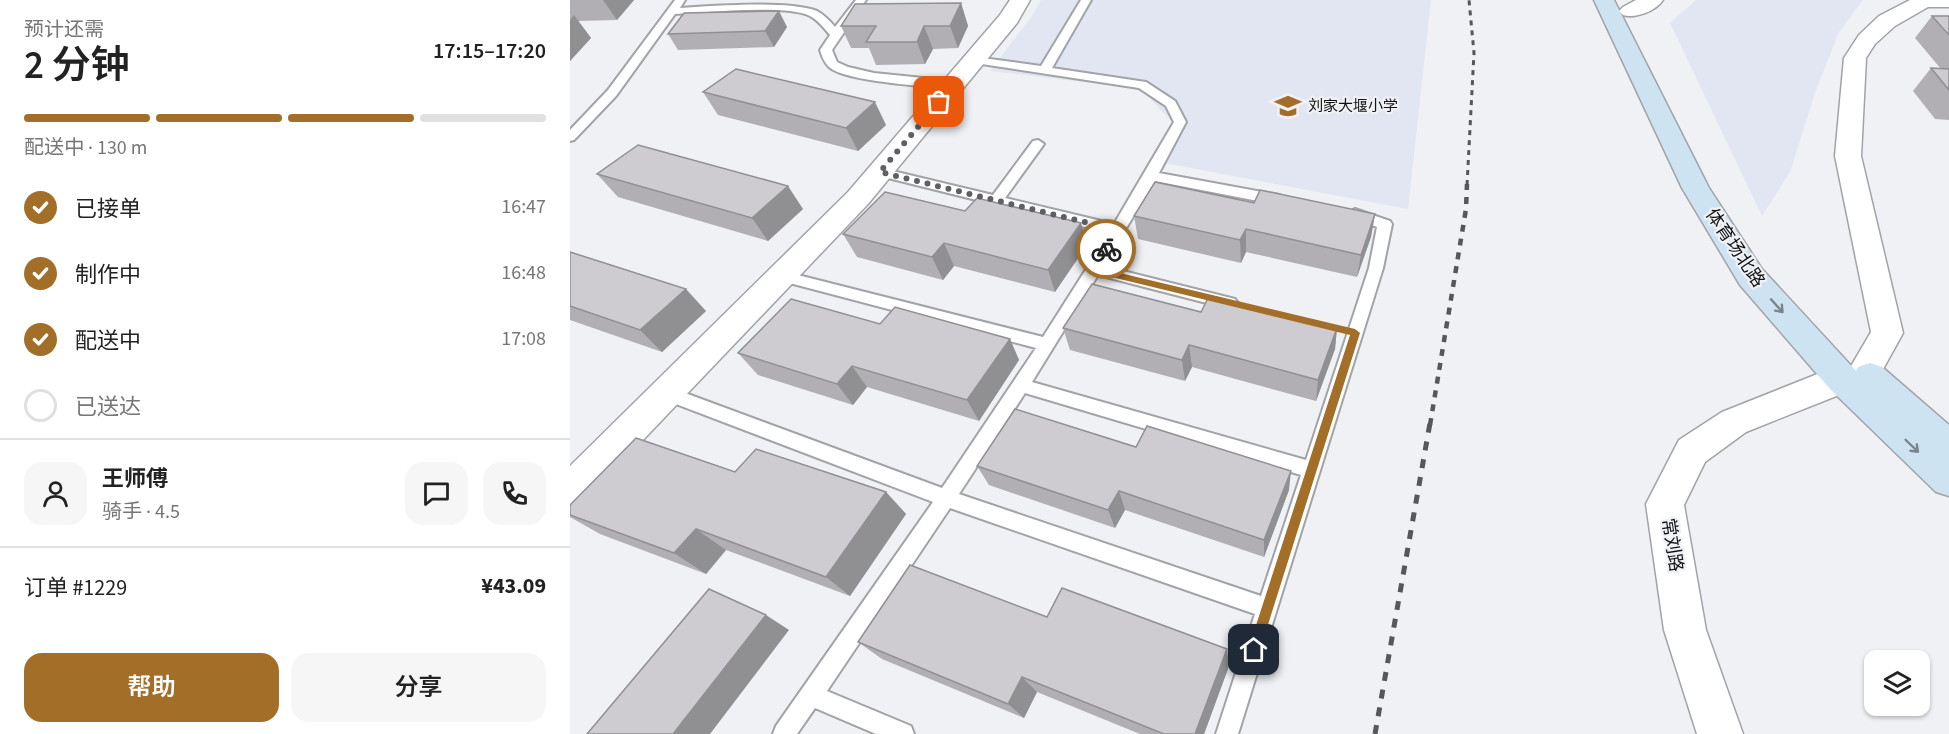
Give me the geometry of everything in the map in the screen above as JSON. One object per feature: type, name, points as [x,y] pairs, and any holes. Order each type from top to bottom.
[{"type":"main road","name":"体育场北路","points":[[1604,0],[1696,188],[1751,277],[1947,467]]},
{"type":"main road","name":"体育场北路","points":[[1636,4],[1713,180],[1774,271],[1853,375]]},
{"type":"street","points":[[570,491],[858,198],[975,60],[1009,18],[1020,0]]},
{"type":"street","points":[[1853,375],[1887,333],[1848,156],[1855,58],[1867,40],[1887,21],[1924,1],[1949,1]]},
{"type":"street","name":"常刘路","points":[[1720,734],[1685,630],[1665,504],[1692,451],[1734,422],[1853,375]]},
{"type":"lane","points":[[573,131],[612,93],[680,0]]},
{"type":"lane","points":[[861,0],[826,50],[829,61],[838,68],[870,75],[953,85]]},
{"type":"lane","points":[[1045,70],[1086,0]]},
{"type":"lane","points":[[673,11],[789,9],[811,12],[824,21],[835,35]]},
{"type":"lane","points":[[784,734],[1023,386],[1117,230],[1153,176],[1180,122],[1172,104],[1142,85],[975,60]]},
{"type":"lane","points":[[996,200],[1038,144]]},
{"type":"lane","points":[[880,172],[1117,230]]},
{"type":"lane","points":[[1153,176],[1294,203]]},
{"type":"lane","points":[[1227,734],[1312,470],[1349,332],[1376,268],[1385,224],[1365,216],[1341,212]]},
{"type":"lane","points":[[1094,269],[1241,305]]},
{"type":"lane","points":[[782,276],[1048,345]]},
{"type":"lane","points":[[1023,386],[1312,470]]},
{"type":"lane","points":[[666,393],[948,498],[1268,608]]},
{"type":"lane","points":[[811,695],[903,734]]},
{"type":"shaded area","name":"刘家大堰小学","points":[[1041,0],[1431,0],[1408,209],[1154,161],[1174,124],[1141,89],[990,71],[1032,16]]},
{"type":"shaded area","points":[[1696,0],[1863,0],[1839,32],[1816,90],[1790,172],[1762,216],[1670,23]]},
{"type":"building","points":[[961,3],[950,26],[924,26],[917,42],[866,42],[876,26],[841,26],[855,4]]},
{"type":"building","points":[[779,11],[765,31],[668,34],[684,13]]},
{"type":"building","points":[[1932,16],[1949,16],[1949,35]]},
{"type":"building","points":[[1931,68],[1949,69],[1949,90]]},
{"type":"building","points":[[736,69],[875,102],[846,128],[703,92]]},
{"type":"building","points":[[638,145],[788,186],[752,218],[597,174]]},
{"type":"building","points":[[1155,182],[1254,203],[1260,190],[1375,214],[1361,255],[1246,229],[1240,240],[1134,216]]},
{"type":"building","points":[[885,192],[965,211],[977,198],[1081,223],[1048,270],[944,243],[932,257],[843,234]]},
{"type":"building","points":[[570,252],[686,289],[640,330],[570,306]]},
{"type":"building","points":[[1092,284],[1201,312],[1209,296],[1337,328],[1318,380],[1189,345],[1182,360],[1063,328]]},
{"type":"building","points":[[791,299],[880,324],[895,307],[1010,339],[967,400],[852,366],[837,384],[738,353]]},
{"type":"building","points":[[1015,409],[1136,447],[1147,426],[1291,471],[1264,540],[1119,491],[1108,510],[977,466]]},
{"type":"building","points":[[636,438],[735,472],[756,449],[886,492],[826,577],[696,529],[674,553],[570,515],[570,505]]},
{"type":"building","points":[[910,565],[1047,617],[1062,588],[1227,649],[1195,734],[1164,734],[1022,677],[1008,704],[858,642]]},
{"type":"building","points":[[709,589],[766,615],[673,734],[587,734]]},
{"type":"railway","points":[[1467,185],[1474,53],[1469,0]]},
{"type":"railway","points":[[1430,425],[1466,209],[1467,184]]},
{"type":"railway","points":[[1375,734],[1430,423]]},
{"type":"way so far","points":[[939,102],[880,172],[1117,230],[1106,249]]},
{"type":"place","name":"刘家大堰小学","points":[[1288,106]]},
{"type":"route","points":[[1106,249],[1094,269],[1355,333],[1254,650]]}]
